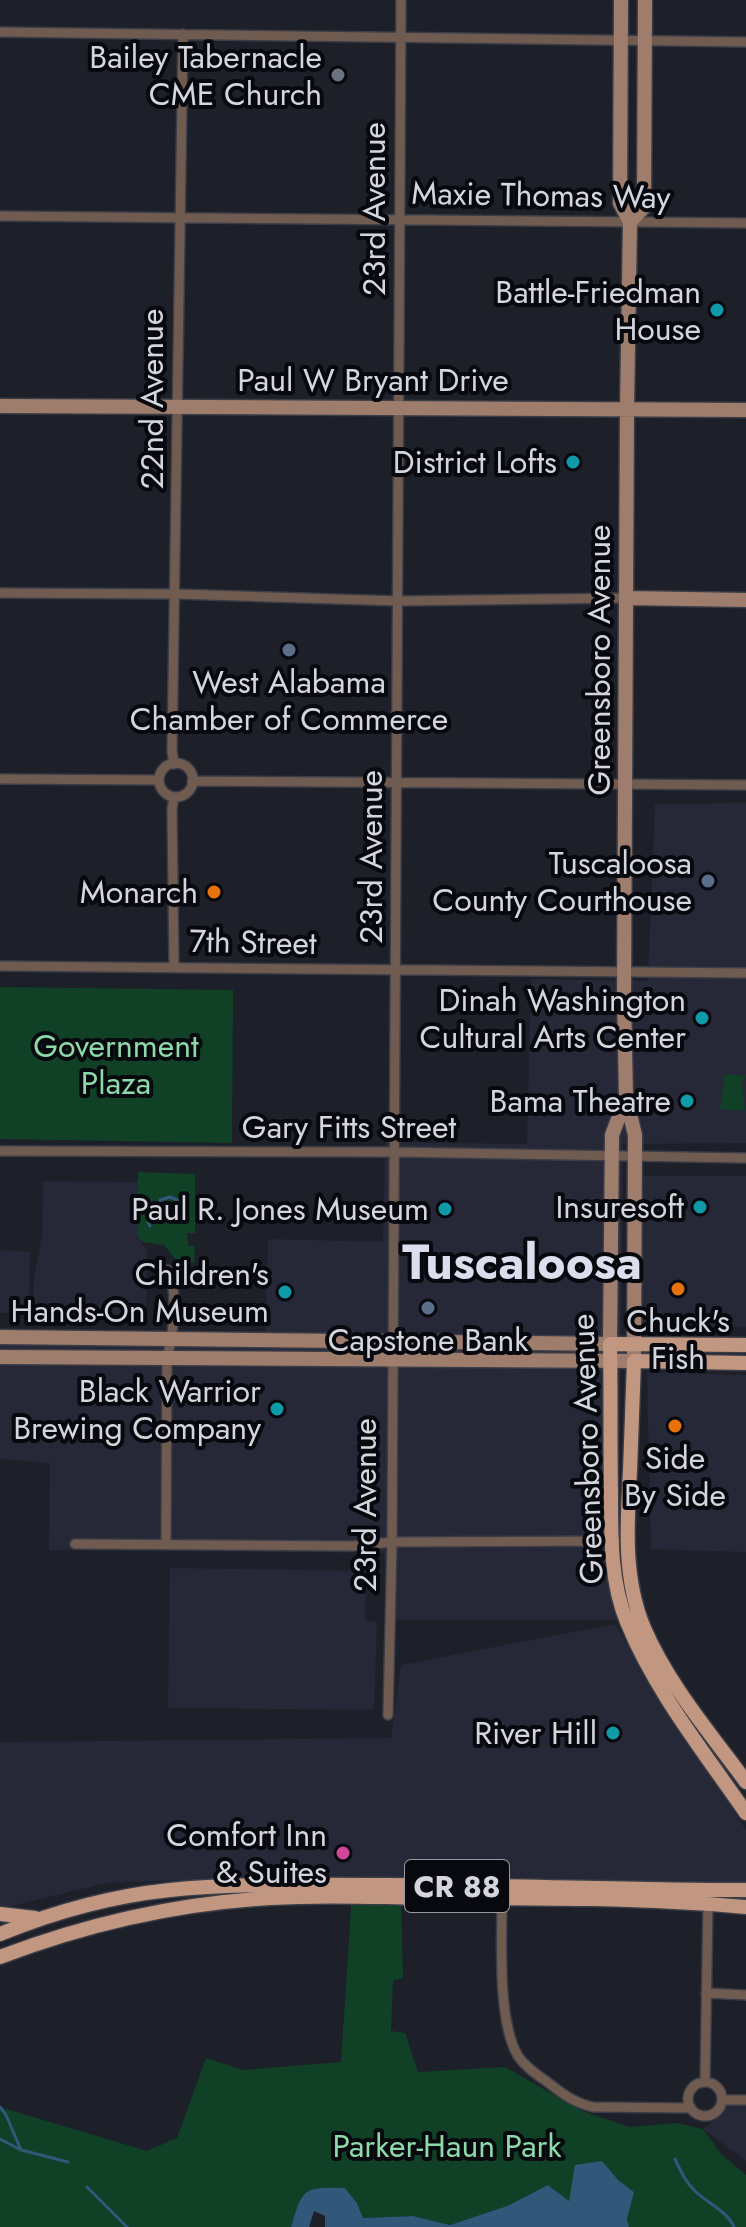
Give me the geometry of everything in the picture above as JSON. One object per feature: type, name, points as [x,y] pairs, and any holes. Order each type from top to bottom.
[{"type":"main road","name":"Greensboro Avenue","points":[[621,0],[620,203],[630,222],[626,1098],[635,1135],[634,1361],[619,1542],[643,1625],[654,1649],[673,1681],[746,1782]]},
{"type":"main road","name":"Greensboro Avenue","points":[[630,222],[644,207],[645,0]]},
{"type":"main road","name":"Paul W Bryant Drive","points":[[0,406],[746,410]]},
{"type":"main road","points":[[628,598],[746,600]]},
{"type":"main road","name":"Greensboro Avenue","points":[[626,1098],[612,1135],[610,1361],[620,1598],[626,1621],[642,1654],[746,1813]]},
{"type":"main road","points":[[0,1337],[746,1345]]},
{"type":"main road","points":[[0,1357],[746,1363]]},
{"type":"main road","name":"CR 88","points":[[0,1934],[40,1918],[87,1905],[169,1890],[241,1886],[415,1885],[746,1890]]},
{"type":"main road","points":[[0,1957],[111,1922],[226,1902],[276,1897],[502,1898],[746,1907]]},
{"type":"main road","points":[[0,1914],[40,1918]]},
{"type":"street","name":"23rd Avenue","points":[[388,1715],[398,781],[401,0]]},
{"type":"street","points":[[0,32],[746,42]]},
{"type":"street","name":"22nd Avenue","points":[[174,764],[183,34]]},
{"type":"street","name":"Maxie Thomas Way","points":[[0,216],[746,223]]},
{"type":"street","points":[[0,593],[176,594],[399,601],[628,598]]},
{"type":"street","points":[[174,764],[187,768],[192,781],[188,791],[174,797],[164,792],[159,780],[162,771],[174,764]]},
{"type":"street","points":[[0,779],[159,780]]},
{"type":"street","points":[[192,781],[746,785]]},
{"type":"street","points":[[174,797],[174,967]]},
{"type":"street","name":"7th Street","points":[[0,966],[746,973]]},
{"type":"street","name":"Gary Fitts Street","points":[[0,1151],[394,1152],[746,1158]]},
{"type":"street","points":[[166,1544],[167,1359],[173,1282],[168,1270]]},
{"type":"street","points":[[75,1544],[353,1546],[392,1542],[619,1542]]},
{"type":"street","points":[[502,1898],[502,1965],[507,2019],[518,2055],[530,2070],[580,2104],[593,2107],[691,2108]]},
{"type":"street","points":[[705,2082],[708,1904]]},
{"type":"street","points":[[706,1993],[746,1995]]},
{"type":"street","points":[[705,2082],[716,2086],[722,2100],[718,2110],[708,2115],[698,2114],[688,2101],[695,2085],[705,2082]]},
{"type":"street","points":[[722,2100],[746,2100]]},
{"type":"shaded area","points":[[746,803],[746,1143],[623,1144],[618,1620],[389,1620],[384,1553],[49,1550],[50,1463],[0,1459],[0,1329],[265,1349],[268,1239],[383,1242],[385,1142],[527,1144],[531,979],[648,981],[655,804]]},
{"type":"shaded area","points":[[641,1176],[746,1176],[746,1327],[642,1325]]},
{"type":"shaded area","points":[[43,1181],[138,1182],[137,1235],[147,1251],[146,1315],[33,1314],[34,1277],[42,1238]]},
{"type":"shaded area","points":[[0,1250],[30,1252],[29,1314],[0,1313]]},
{"type":"shaded area","points":[[647,1372],[746,1375],[746,1552],[651,1549]]},
{"type":"shaded area","points":[[170,1568],[366,1571],[365,1620],[377,1622],[374,1710],[168,1708]]},
{"type":"shaded area","points":[[615,1624],[746,1830],[746,1883],[188,1880],[107,1883],[7,1907],[0,1906],[0,1742],[391,1738],[401,1665]]},
{"type":"shaded area","points":[[746,2101],[746,2161],[703,2129],[731,2103]]},
{"type":"green space","name":"Government Plaza","points":[[0,987],[233,990],[232,1143],[0,1139]]},
{"type":"green space","points":[[725,1074],[746,1076],[742,1084],[745,1111],[720,1109]]},
{"type":"green space","points":[[138,1172],[195,1174],[195,1233],[187,1233],[188,1246],[195,1246],[194,1263],[179,1264],[164,1245],[142,1242],[137,1235]]},
{"type":"green space","name":"Parker-Haun Park","points":[[352,1893],[401,1894],[403,1978],[393,1980],[391,2031],[405,2033],[418,2072],[505,2067],[582,2111],[629,2127],[676,2123],[703,2129],[721,2154],[746,2175],[746,2227],[629,2227],[627,2219],[634,2192],[618,2180],[570,2202],[548,2185],[507,2206],[450,2225],[413,2216],[363,2218],[357,2203],[345,2188],[321,2188],[313,2189],[302,2197],[291,2227],[0,2227],[0,2107],[147,2151],[177,2138],[206,2058],[243,2070],[341,2062]]},
{"type":"water","points":[[602,2161],[618,2180],[634,2192],[627,2219],[629,2227],[325,2227],[325,2216],[314,2211],[309,2227],[291,2227],[302,2197],[313,2189],[345,2188],[357,2203],[363,2218],[413,2216],[450,2225],[507,2206],[548,2185],[569,2201],[575,2165]]},
{"type":"waterway","points":[[156,1209],[160,1200],[170,1197],[182,1202]]},
{"type":"waterway","points":[[150,1226],[148,1222],[152,1215]]},
{"type":"waterway","points":[[0,2107],[21,2150]]},
{"type":"waterway","points":[[0,2139],[21,2150],[68,2162]]},
{"type":"waterway","points":[[675,2159],[692,2189],[722,2212],[734,2227]]},
{"type":"waterway","points":[[87,2187],[127,2227]]},
{"type":"place","name":"Bailey Tabernacle CME Church","points":[[338,75]]},
{"type":"place","name":"Battle-Friedman House","points":[[717,310]]},
{"type":"place","name":"District Lofts","points":[[573,462]]},
{"type":"place","name":"West Alabama Chamber of Commerce","points":[[289,650]]},
{"type":"place","name":"Tuscaloosa County Courthouse","points":[[708,881]]},
{"type":"place","name":"Monarch","points":[[214,892]]},
{"type":"place","name":"Dinah Washington Cultural Arts Center","points":[[702,1018]]},
{"type":"place","name":"Bama Theatre","points":[[687,1101]]},
{"type":"place","name":"Insuresoft","points":[[700,1207]]},
{"type":"place","name":"Paul R. Jones Museum","points":[[445,1209]]},
{"type":"place","name":"Chuck's Fish","points":[[678,1289]]},
{"type":"place","name":"Children's Hands-On Museum","points":[[285,1292]]},
{"type":"place","name":"Capstone Bank","points":[[428,1308]]},
{"type":"place","name":"Black Warrior Brewing Company","points":[[277,1409]]},
{"type":"place","name":"Side By Side","points":[[675,1426]]},
{"type":"place","name":"River Hill","points":[[613,1733]]},
{"type":"place","name":"Comfort Inn & Suites","points":[[343,1853]]},
{"type":"district","name":"Tuscaloosa","points":[[522,1262]]}]
